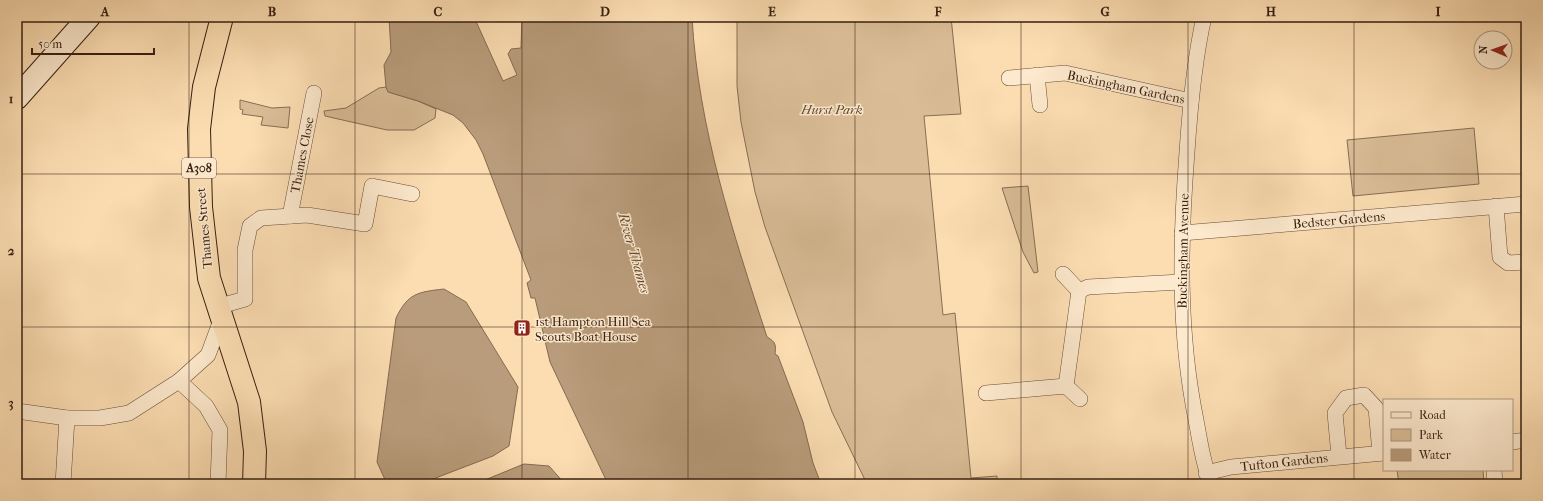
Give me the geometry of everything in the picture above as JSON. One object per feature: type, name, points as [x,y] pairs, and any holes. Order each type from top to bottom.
[{"type":"highway","name":"Thames Street","points":[[219,313],[209,278],[202,216],[199,129],[204,87],[222,17]]},
{"type":"highway","name":"A308","points":[[219,313],[249,402],[255,450],[254,484]]},
{"type":"street","points":[[17,98],[89,17]]},
{"type":"street","name":"Buckingham Avenue","points":[[1204,17],[1191,101],[1182,233],[1181,282],[1183,332],[1192,399],[1209,478]]},
{"type":"street","name":"Buckingham Gardens","points":[[1009,78],[1065,73],[1191,101]]},
{"type":"street","points":[[1037,75],[1040,105]]},
{"type":"street","name":"Thames Close","points":[[290,216],[314,93]]},
{"type":"street","points":[[17,411],[67,418],[100,418],[129,413],[179,382],[208,355],[219,313],[245,299],[245,250],[250,226],[261,218],[307,215],[365,224],[372,186],[412,194]]},
{"type":"street","name":"Bedster Gardens","points":[[1182,233],[1526,204]]},
{"type":"street","points":[[1496,206],[1500,257],[1508,263],[1522,264],[1526,262]]},
{"type":"street","points":[[1063,274],[1079,291]]},
{"type":"street","points":[[1079,291],[1088,287],[1181,282]]},
{"type":"street","points":[[1066,386],[1079,291]]},
{"type":"street","points":[[179,382],[206,406],[220,430],[218,484]]},
{"type":"street","points":[[986,394],[1066,386],[1080,399]]},
{"type":"street","name":"Tufton Gardens","points":[[1209,478],[1230,467],[1382,453],[1376,408],[1364,395],[1346,398],[1335,413],[1339,456]]},
{"type":"street","points":[[63,484],[67,418]]},
{"type":"street","points":[[1513,442],[1526,440]]},
{"type":"street","points":[[1494,471],[1495,484]]},
{"type":"green space","name":"Hurst Park","points":[[737,17],[951,17],[961,114],[924,116],[943,315],[955,313],[971,478],[997,476],[997,484],[867,484],[832,412],[765,227],[755,192],[741,122],[737,86]]},
{"type":"green space","points":[[386,87],[389,92],[418,101],[436,109],[435,118],[414,130],[387,130],[325,116],[324,111],[346,108],[379,88]]},
{"type":"green space","points":[[240,100],[272,108],[290,107],[288,128],[261,125],[263,117],[242,114],[243,110],[240,109]]},
{"type":"green space","points":[[1474,128],[1479,184],[1353,196],[1347,140]]},
{"type":"green space","points":[[1028,186],[1038,272],[1034,273],[1023,252],[1002,188]]},
{"type":"green space","points":[[1397,471],[1483,471],[1484,484],[1399,484]]},
{"type":"water","name":"River Thames","points":[[389,17],[474,17],[503,81],[517,75],[508,54],[511,49],[521,48],[522,17],[692,17],[701,99],[709,139],[730,219],[767,337],[775,344],[775,354],[778,356],[803,422],[813,463],[821,484],[608,484],[550,362],[535,298],[531,298],[527,283],[531,280],[483,154],[476,140],[463,123],[453,115],[418,101],[388,92],[386,87],[384,65],[391,52]]},
{"type":"water","points":[[444,289],[466,302],[518,387],[509,446],[493,456],[420,484],[387,484],[377,462],[396,318],[405,303],[415,295],[427,291]]},
{"type":"water","points":[[524,464],[549,466],[565,484],[475,484]]},
{"type":"place","name":"1st Hampton Hill Sea Scouts Boat House","points":[[522,328]]}]
